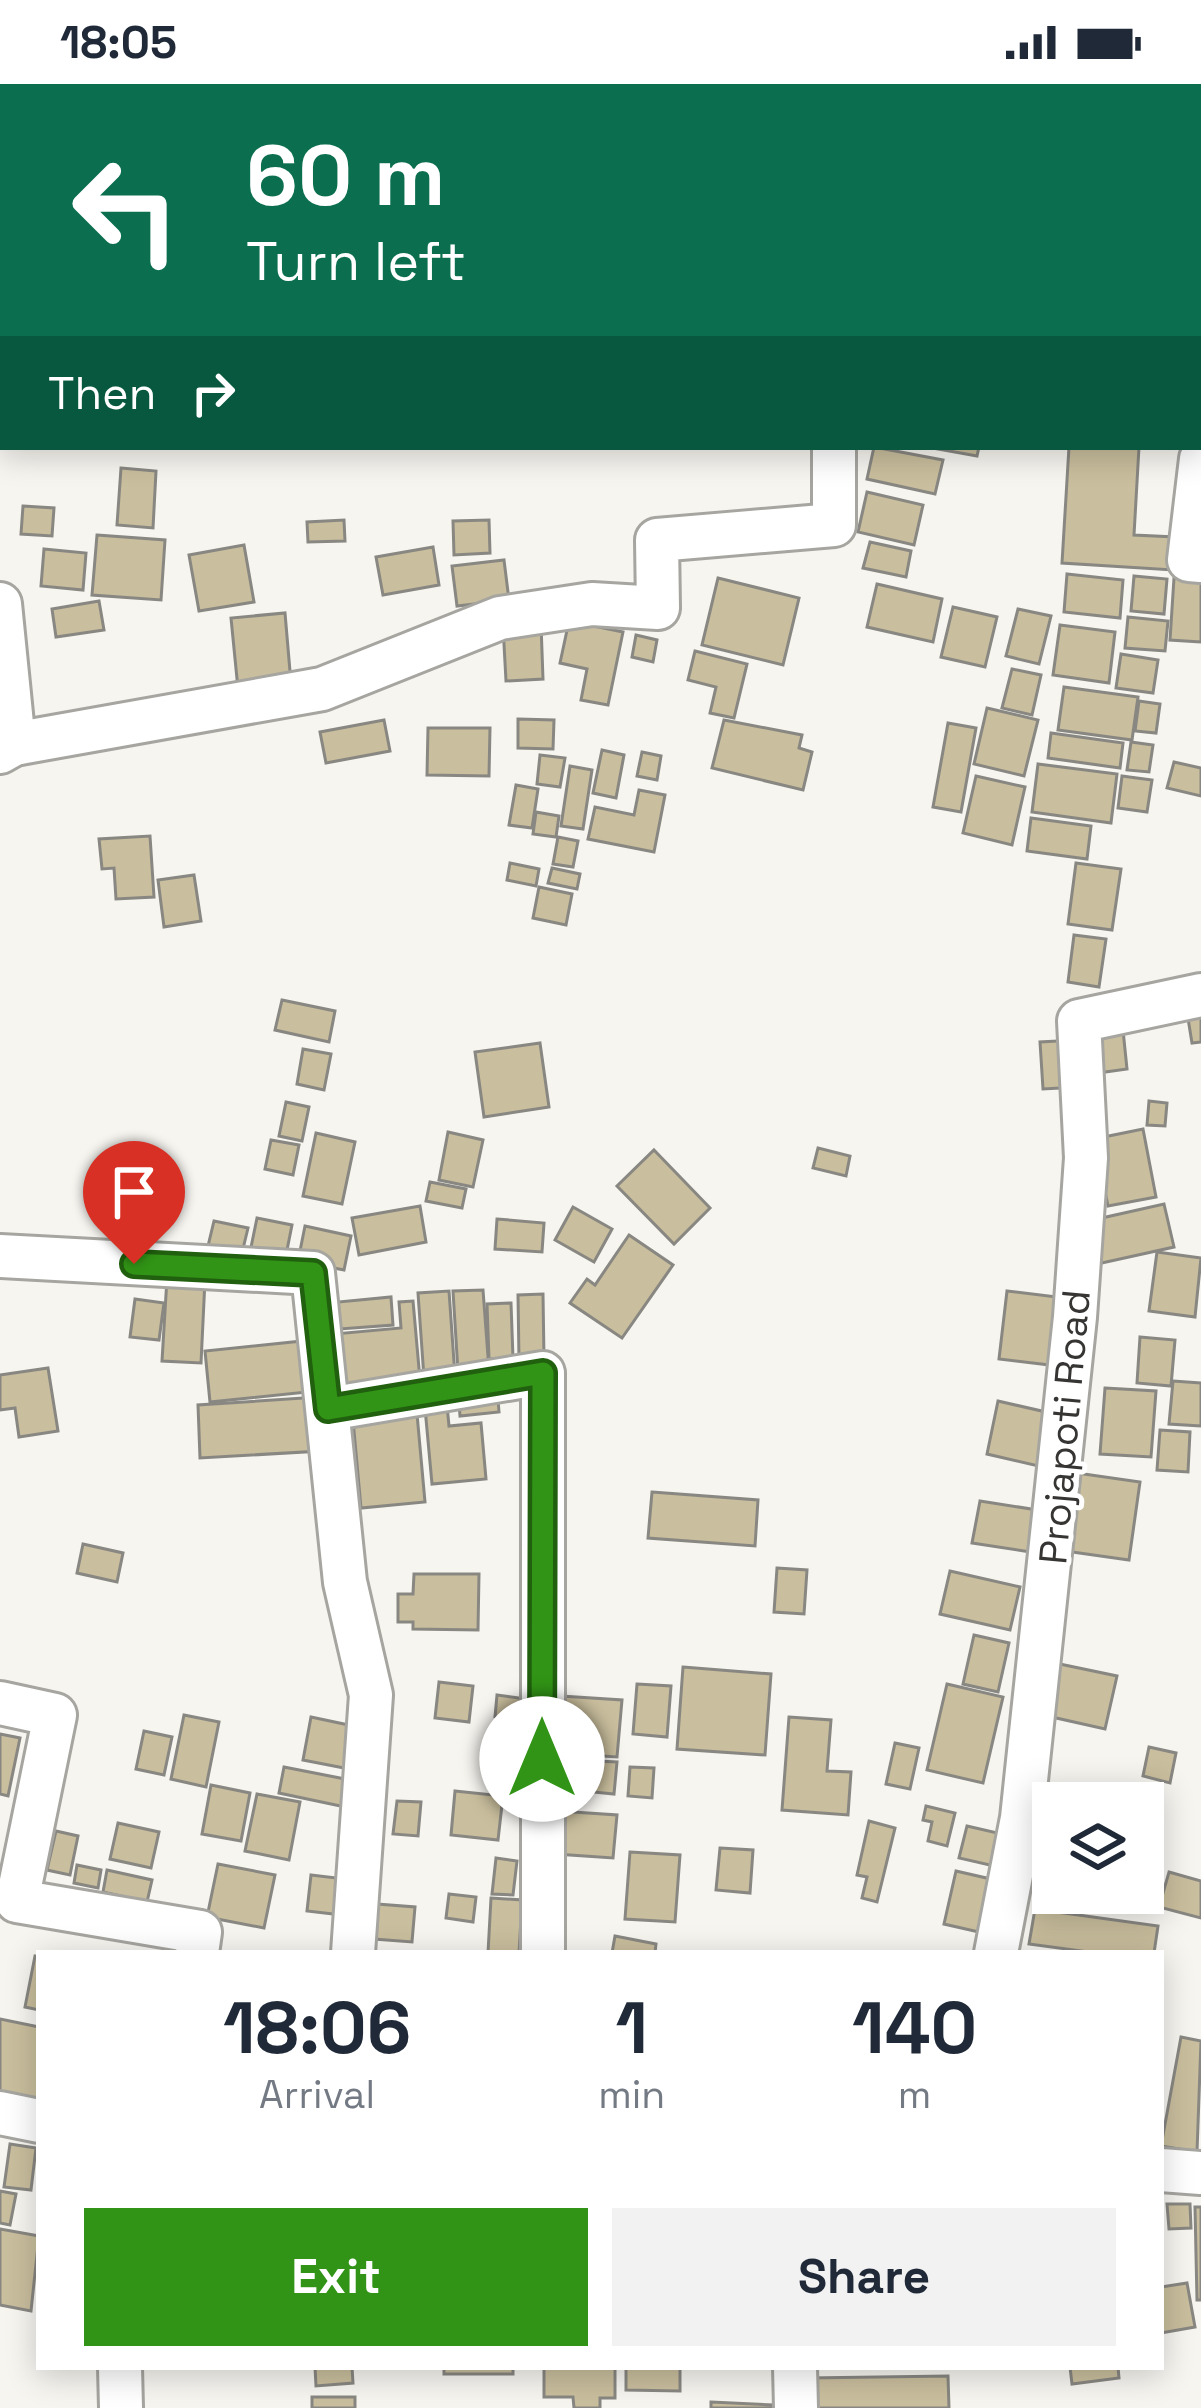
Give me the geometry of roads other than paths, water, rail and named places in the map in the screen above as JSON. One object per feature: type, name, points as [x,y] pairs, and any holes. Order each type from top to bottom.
[{"type":"street","points":[[0,604],[7,748],[322,689],[500,618],[592,604],[658,608],[657,540],[834,525],[834,450]]},
{"type":"street","points":[[1201,459],[1189,560],[1201,561]]},
{"type":"street","name":"Projapoti Road","points":[[997,1950],[1022,1818],[1068,1403],[1086,1158],[1079,1021],[1201,995]]},
{"type":"street","points":[[0,1256],[313,1273],[345,1582],[371,1695],[353,1950]]},
{"type":"street","points":[[328,1409],[543,1373],[542,1950]]},
{"type":"street","points":[[0,1703],[56,1714],[17,1901],[200,1932],[197,1950]]},
{"type":"street","points":[[0,2114],[36,2120]]},
{"type":"street","points":[[1164,2170],[1201,2173]]},
{"type":"street","points":[[120,2370],[121,2408]]},
{"type":"street","points":[[795,2370],[796,2408]]}]
